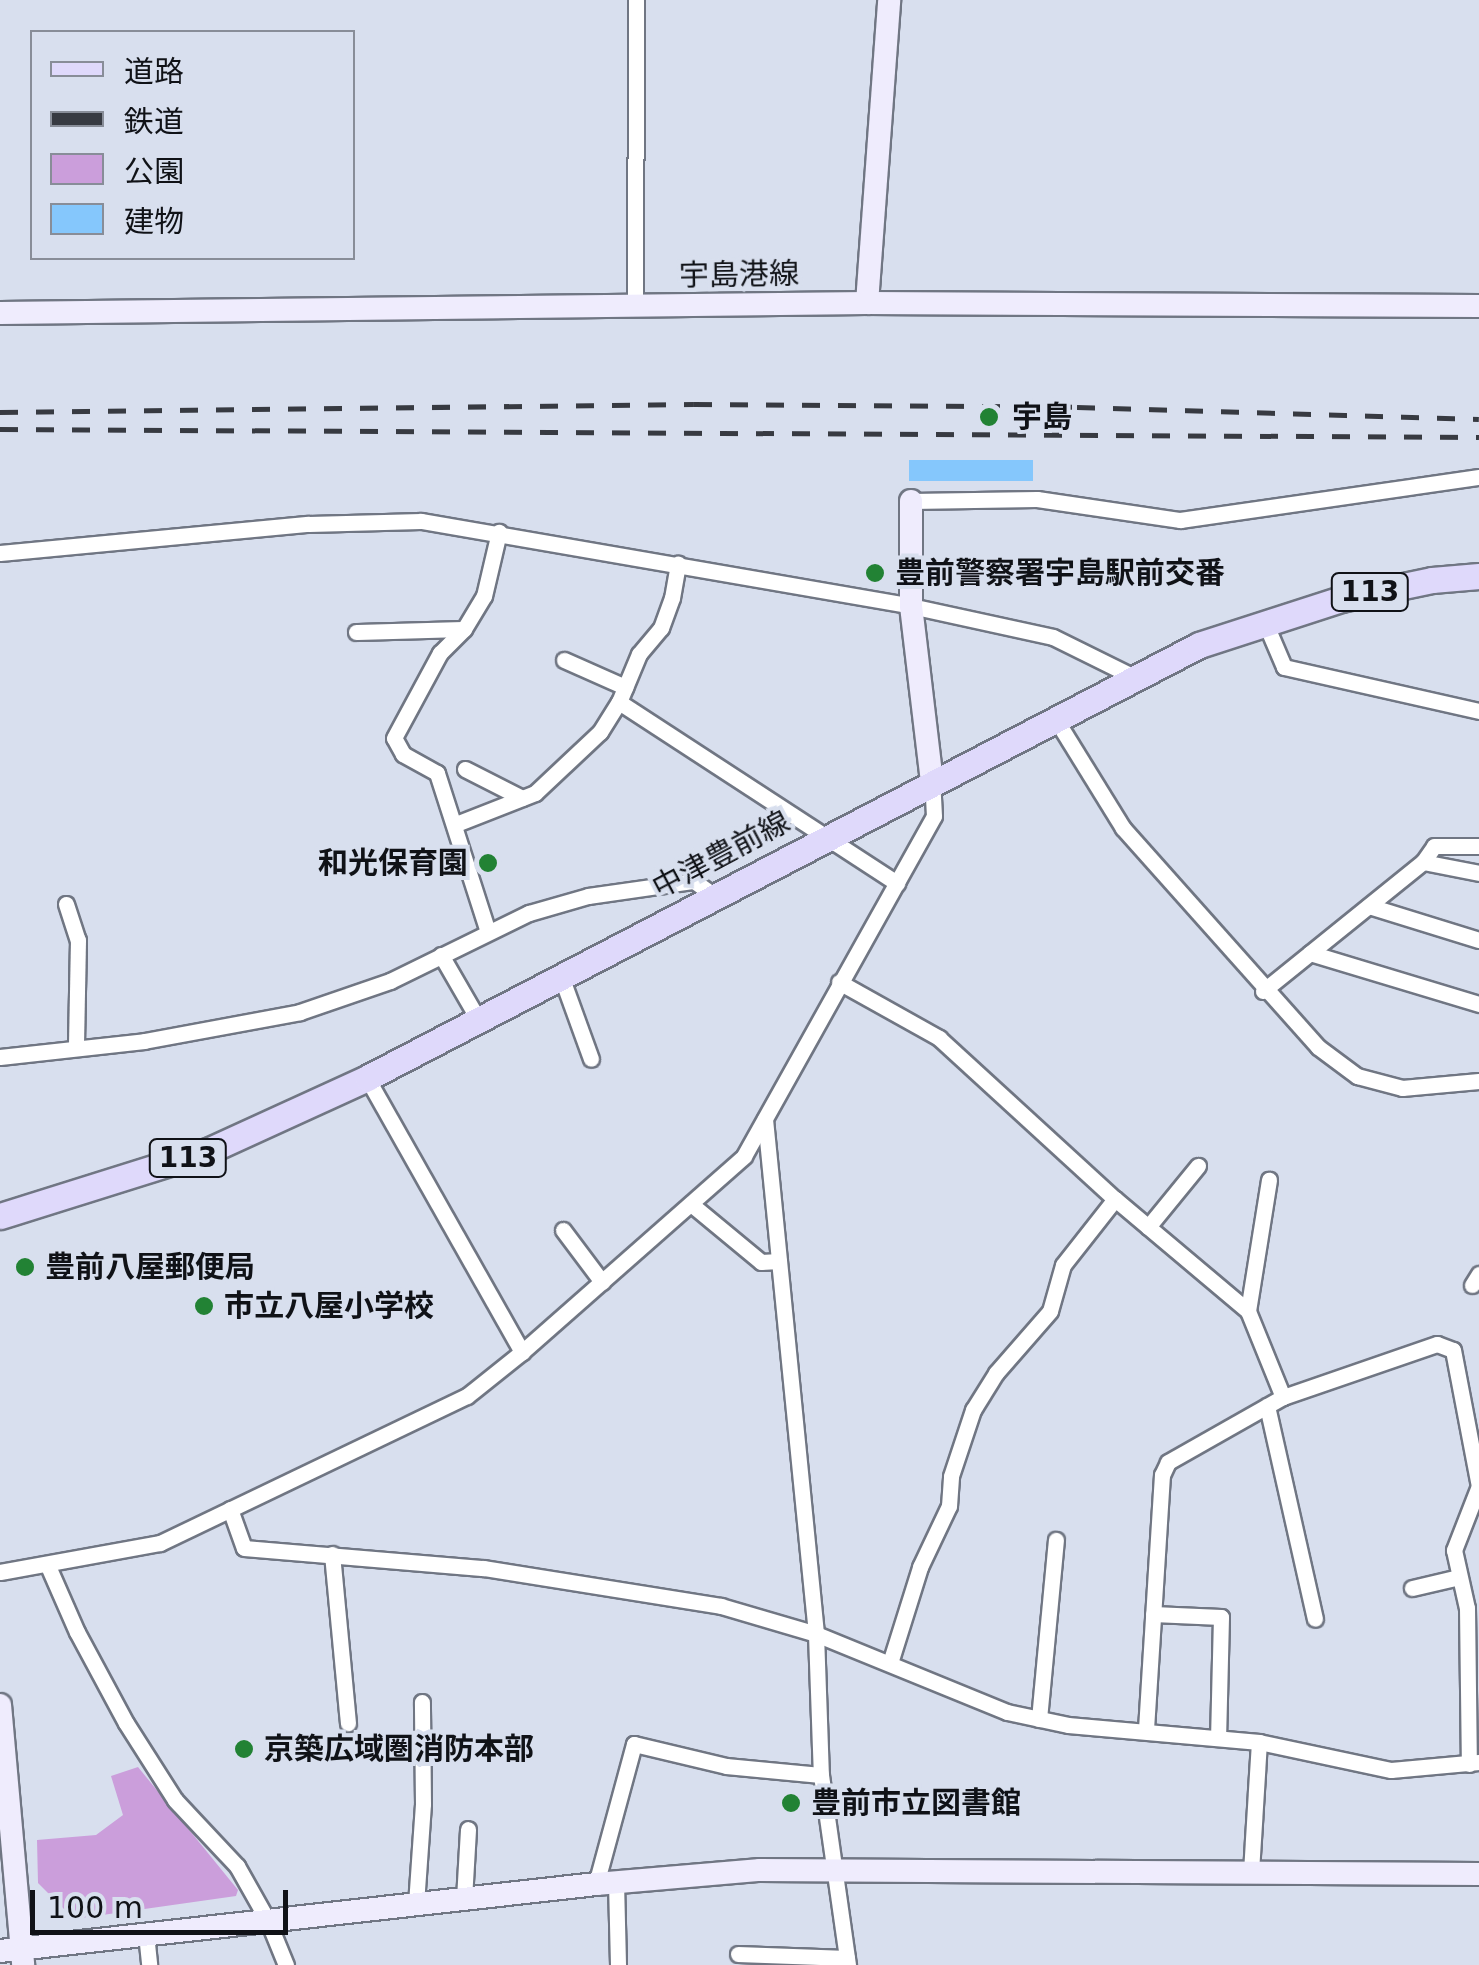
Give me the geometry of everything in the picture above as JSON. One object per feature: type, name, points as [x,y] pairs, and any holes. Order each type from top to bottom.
[{"type":"main road","points":[[866,303],[889,0]]},
{"type":"main road","name":"宇島港線","points":[[0,314],[866,303],[1479,306]]},
{"type":"main road","points":[[910,501],[911,606],[932,783]]},
{"type":"main road","name":"中津豊前線","points":[[0,1216],[210,1150],[367,1078],[1132,676],[1264,620],[1387,588],[1479,576]]},
{"type":"main road","points":[[0,1705],[15,1955],[146,1934],[606,1883],[835,1870],[1479,1874]]},
{"type":"street","points":[[634,307],[636,0]]},
{"type":"street","points":[[910,501],[1037,499],[1180,520],[1479,477]]},
{"type":"street","points":[[0,553],[310,524],[421,521],[911,606],[1052,636],[1132,676]]},
{"type":"street","points":[[488,932],[437,773],[402,754],[394,738],[440,653],[464,629],[484,596],[498,532]]},
{"type":"street","points":[[456,824],[536,793],[600,732],[639,654],[661,628],[678,564]]},
{"type":"street","points":[[1264,620],[1284,667],[1479,711]]},
{"type":"street","points":[[356,632],[464,629]]},
{"type":"street","points":[[564,660],[622,694],[896,883]]},
{"type":"street","points":[[1055,718],[1123,828],[1263,991],[1318,1048],[1357,1076],[1402,1088],[1479,1081]]},
{"type":"street","points":[[465,769],[522,798]]},
{"type":"street","points":[[0,1572],[160,1543],[467,1396],[522,1352],[744,1156],[934,816],[932,783]]},
{"type":"street","points":[[1263,991],[1424,862],[1434,846],[1479,846]]},
{"type":"street","points":[[1424,862],[1479,872]]},
{"type":"street","points":[[0,1057],[144,1040],[300,1012],[362,992],[548,906],[615,890],[694,881],[714,895]]},
{"type":"street","points":[[66,904],[78,940],[76,1048]]},
{"type":"street","points":[[1369,906],[1479,940]]},
{"type":"street","points":[[1310,953],[1479,1004]]},
{"type":"street","points":[[442,955],[478,1020]]},
{"type":"street","points":[[561,976],[591,1059]]},
{"type":"street","points":[[840,982],[939,1038],[1115,1199],[1248,1311],[1283,1397]]},
{"type":"street","points":[[367,1078],[522,1352]]},
{"type":"street","points":[[738,1954],[848,1961],[821,1775],[816,1634],[765,1119]]},
{"type":"street","points":[[1148,1227],[1198,1166]]},
{"type":"street","points":[[1248,1311],[1269,1180]]},
{"type":"street","points":[[890,1663],[920,1567],[949,1506],[951,1476],[973,1410],[996,1373],[1050,1311],[1063,1266],[1115,1199]]},
{"type":"street","points":[[691,1204],[760,1262],[779,1262]]},
{"type":"street","points":[[563,1230],[602,1282]]},
{"type":"street","points":[[230,1509],[244,1548],[484,1568],[721,1606],[816,1634],[1007,1712],[1038,1719],[1259,1742],[1392,1770],[1474,1763],[1467,1608],[1454,1550],[1479,1486],[1453,1350],[1437,1344],[1283,1397],[1168,1462],[1162,1475],[1146,1730]]},
{"type":"street","points":[[1267,1406],[1315,1619]]},
{"type":"street","points":[[1038,1719],[1056,1540]]},
{"type":"street","points":[[332,1554],[348,1723]]},
{"type":"street","points":[[48,1566],[76,1632],[126,1723],[176,1800],[236,1866],[268,1921],[286,1965]]},
{"type":"street","points":[[1412,1588],[1460,1577]]},
{"type":"street","points":[[1153,1614],[1221,1617],[1218,1738]]},
{"type":"street","points":[[416,1904],[422,1702]]},
{"type":"street","points":[[1251,1872],[1259,1742]]},
{"type":"street","points":[[618,1965],[606,1883],[634,1744],[726,1766],[821,1775]]},
{"type":"street","points":[[464,1899],[468,1830]]},
{"type":"street","points":[[146,1934],[149,1965]]},
{"type":"green space","points":[[138,1767],[238,1890],[236,1896],[74,1919],[38,1883],[37,1840],[96,1835],[123,1815],[111,1776]]},
{"type":"building","points":[[909,460],[1033,460],[1033,481],[909,481]]},
{"type":"railway","points":[[0,412],[694,404],[1077,407],[1479,419]]},
{"type":"railway","points":[[0,429],[1479,437]]},
{"type":"place","name":"宇島","points":[[989,417]]},
{"type":"place","name":"豊前警察署宇島駅前交番","points":[[875,573]]},
{"type":"place","name":"和光保育園","points":[[488,863]]},
{"type":"place","name":"豊前八屋郵便局","points":[[25,1267]]},
{"type":"place","name":"市立八屋小学校","points":[[204,1306]]},
{"type":"place","name":"京築広域圏消防本部","points":[[244,1749]]},
{"type":"place","name":"豊前市立図書館","points":[[791,1803]]}]
